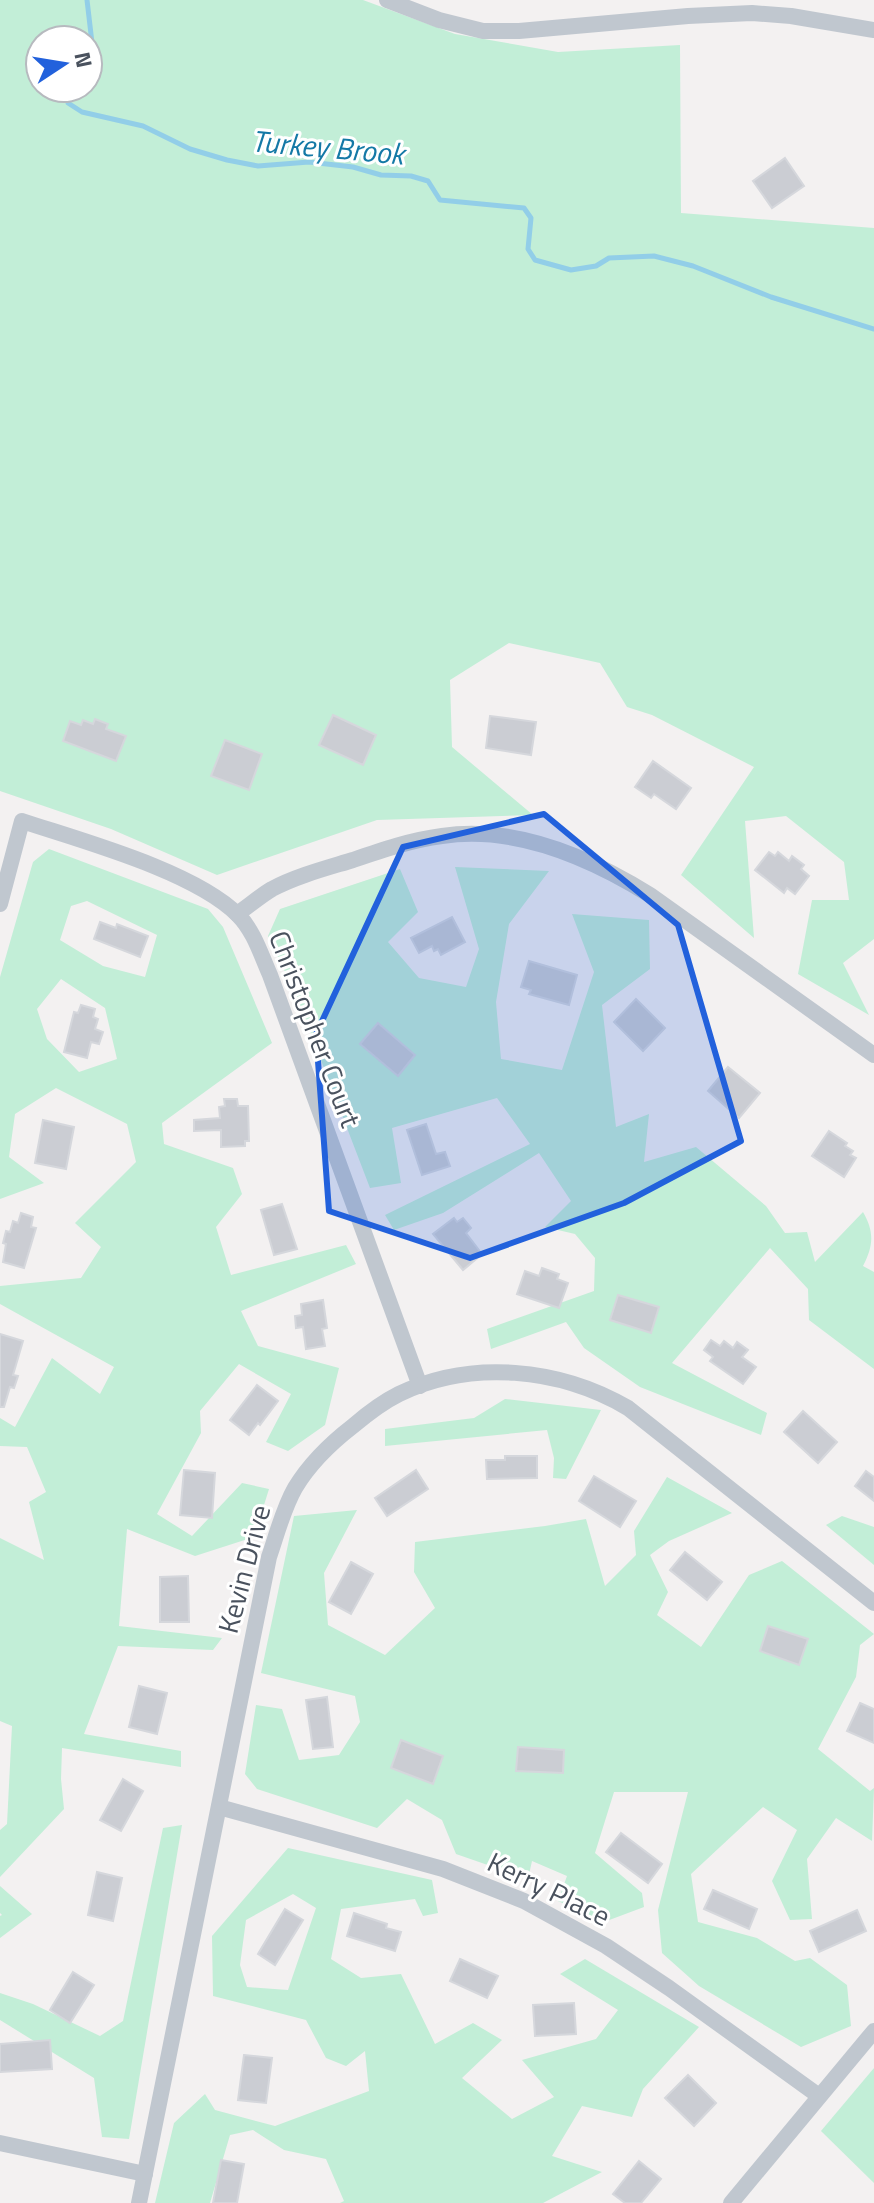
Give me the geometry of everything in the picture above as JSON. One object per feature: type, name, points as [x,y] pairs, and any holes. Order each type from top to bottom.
[{"type":"street","points":[[387,0],[439,20],[483,31],[519,31],[752,13],[791,16],[874,30]]},
{"type":"street","name":"Christopher Court","points":[[0,904],[22,821],[190,882],[237,914],[249,929],[270,975],[420,1386]]},
{"type":"street","points":[[237,914],[273,888],[407,842],[446,835],[496,836],[525,841],[563,850],[650,895],[874,1055]]},
{"type":"street","name":"Kevin Drive","points":[[139,2203],[269,1557],[295,1489],[335,1440],[388,1401],[420,1386],[461,1375],[534,1373],[560,1378],[610,1397],[653,1425],[874,1603]]},
{"type":"street","name":"Kerry Place","points":[[219,1807],[443,1869],[524,1901],[606,1946],[819,2096]]},
{"type":"street","points":[[731,2203],[874,2031]]},
{"type":"street","points":[[0,2143],[145,2174]]},
{"type":"highlighted area","points":[[544,814],[678,925],[741,1141],[624,1203],[470,1258],[329,1211],[316,1034],[403,847]]},
{"type":"green space","points":[[0,0],[363,0],[455,34],[558,52],[680,45],[681,213],[874,228],[874,939],[843,963],[869,1015],[798,974],[812,900],[849,900],[844,862],[786,816],[745,821],[754,938],[681,875],[754,767],[652,715],[627,707],[600,663],[509,643],[450,680],[452,747],[533,815],[377,820],[217,875],[111,829],[0,791]]},
{"type":"green space","points":[[49,849],[208,909],[223,927],[272,1043],[162,1123],[164,1144],[233,1168],[242,1194],[216,1227],[231,1275],[346,1245],[356,1264],[241,1311],[258,1346],[339,1368],[325,1425],[288,1451],[266,1442],[291,1394],[239,1364],[200,1411],[201,1433],[157,1514],[192,1536],[242,1483],[269,1489],[254,1537],[195,1556],[127,1529],[119,1626],[222,1638],[213,1650],[118,1646],[84,1734],[181,1751],[181,1767],[62,1748],[64,1809],[0,1877],[0,1830],[7,1824],[12,1726],[0,1721],[0,1538],[44,1560],[29,1502],[46,1492],[27,1447],[0,1446],[0,1418],[15,1427],[52,1358],[100,1394],[114,1367],[0,1304],[0,1286],[81,1278],[101,1247],[75,1223],[136,1162],[127,1124],[56,1088],[15,1114],[9,1157],[44,1183],[0,1199],[0,977],[33,862]],"holes":[[[87,901],[157,935],[145,977],[103,966],[60,940],[71,906]],[[61,979],[105,1008],[117,1059],[79,1072],[47,1039],[37,1009]]]},
{"type":"green space","points":[[455,867],[549,871],[509,924],[496,1002],[501,1059],[562,1070],[594,972],[572,914],[649,920],[650,969],[602,1005],[616,1127],[649,1114],[644,1162],[696,1147],[766,1206],[785,1233],[807,1232],[815,1262],[863,1212],[871,1238],[863,1266],[874,1272],[874,1369],[809,1320],[808,1289],[770,1248],[672,1363],[767,1413],[761,1435],[640,1387],[584,1348],[566,1322],[491,1349],[487,1329],[594,1291],[595,1258],[575,1234],[545,1227],[571,1201],[539,1153],[443,1213],[394,1230],[385,1215],[530,1144],[497,1098],[392,1128],[401,1183],[370,1188],[296,995],[268,936],[280,909],[400,869],[418,912],[388,942],[419,978],[466,987],[479,949]]},
{"type":"green space","points":[[505,1399],[601,1410],[566,1479],[553,1478],[554,1458],[547,1430],[385,1446],[385,1429],[474,1418]]},
{"type":"green space","points":[[667,1477],[732,1513],[669,1541],[650,1555],[668,1592],[657,1615],[701,1647],[749,1575],[782,1561],[874,1634],[860,1645],[856,1677],[818,1749],[870,1791],[874,1788],[872,1841],[836,1818],[807,1859],[812,1919],[790,1920],[772,1881],[797,1830],[763,1807],[691,1874],[698,1922],[757,1938],[795,1961],[810,1958],[847,1985],[851,2026],[801,2047],[699,1986],[662,1953],[658,1910],[688,1792],[614,1792],[595,1853],[642,1893],[644,1907],[604,1922],[558,1901],[567,1876],[532,1861],[528,1879],[456,1854],[442,1820],[407,1799],[377,1828],[257,1789],[245,1774],[256,1705],[282,1709],[299,1760],[339,1755],[360,1722],[355,1696],[261,1673],[294,1516],[357,1510],[324,1573],[328,1625],[385,1655],[435,1608],[414,1572],[415,1542],[586,1519],[605,1586],[636,1555],[634,1531]]},
{"type":"green space","points":[[842,1516],[874,1527],[874,1565],[826,1525]]},
{"type":"green space","points":[[182,1825],[129,2139],[102,2137],[94,2078],[0,2020],[0,1993],[33,2004],[100,2036],[123,2021],[163,1828]]},
{"type":"green space","points":[[288,1848],[432,1880],[438,1913],[423,1916],[415,1899],[341,1909],[331,1959],[361,1978],[401,1974],[435,2044],[473,2023],[502,2040],[462,2078],[512,2119],[554,2097],[522,2060],[596,2039],[618,2010],[560,1974],[585,1959],[699,2027],[643,2089],[632,2117],[582,2106],[552,2156],[602,2172],[543,2203],[340,2203],[344,2201],[326,2159],[284,2150],[253,2130],[230,2135],[210,2203],[155,2203],[174,2123],[205,2094],[215,2110],[275,2126],[369,2091],[365,2051],[346,2066],[326,2058],[306,2020],[213,1996],[212,1936]],"holes":[[[293,1894],[316,1908],[288,1990],[247,1987],[240,1965],[246,1920]]]},
{"type":"green space","points":[[0,1886],[32,1914],[0,1938],[2,1915]]},
{"type":"green space","points":[[874,2068],[874,2183],[821,2131]]},
{"type":"building","points":[[785,158],[804,186],[772,208],[753,181]]},
{"type":"building","points":[[333,715],[376,735],[363,765],[319,745]]},
{"type":"building","points":[[490,716],[536,722],[531,755],[486,748]]},
{"type":"building","points":[[95,719],[108,724],[106,729],[126,736],[116,761],[63,741],[70,721],[81,725],[83,720],[93,724]]},
{"type":"building","points":[[225,740],[262,754],[249,790],[211,776]]},
{"type":"building","points":[[653,761],[691,788],[676,809],[654,794],[651,798],[635,787]]},
{"type":"building","points":[[769,852],[775,856],[778,852],[789,861],[792,856],[804,865],[801,869],[809,876],[795,894],[787,888],[784,893],[755,870]]},
{"type":"building","points":[[452,917],[465,942],[441,955],[432,946],[419,953],[411,938]]},
{"type":"building","points":[[100,922],[116,928],[117,924],[148,936],[140,957],[94,939]]},
{"type":"building","points":[[529,961],[577,975],[569,1005],[529,994],[531,990],[521,987]]},
{"type":"building","points":[[636,999],[665,1028],[643,1051],[614,1022]]},
{"type":"building","points":[[81,1005],[95,1009],[93,1017],[98,1019],[95,1029],[103,1032],[99,1044],[91,1042],[87,1058],[64,1052],[74,1012],[78,1013]]},
{"type":"building","points":[[378,1023],[415,1055],[398,1076],[360,1044]]},
{"type":"building","points":[[728,1067],[760,1093],[739,1118],[708,1091]]},
{"type":"building","points":[[224,1099],[237,1099],[238,1106],[248,1106],[249,1141],[245,1141],[245,1146],[221,1147],[221,1130],[194,1131],[194,1120],[220,1118],[219,1107],[225,1106]]},
{"type":"building","points":[[43,1120],[74,1127],[66,1169],[35,1163]]},
{"type":"building","points":[[426,1124],[436,1154],[445,1152],[450,1166],[422,1175],[407,1130]]},
{"type":"building","points":[[829,1131],[847,1143],[845,1146],[853,1151],[850,1155],[856,1158],[844,1177],[812,1156]]},
{"type":"building","points":[[282,1204],[297,1249],[274,1255],[261,1210]]},
{"type":"building","points":[[21,1213],[33,1217],[31,1227],[36,1228],[24,1268],[3,1262],[6,1231],[10,1232],[13,1221],[18,1223]]},
{"type":"building","points":[[454,1218],[457,1222],[463,1218],[471,1228],[466,1233],[482,1254],[463,1270],[433,1234]]},
{"type":"building","points":[[542,1268],[559,1274],[557,1279],[568,1283],[559,1308],[517,1294],[525,1271],[539,1276]]},
{"type":"building","points":[[618,1295],[659,1307],[651,1333],[610,1320]]},
{"type":"building","points":[[323,1300],[327,1328],[322,1329],[325,1346],[306,1349],[303,1327],[296,1328],[295,1316],[302,1315],[301,1304]]},
{"type":"building","points":[[0,1334],[23,1341],[13,1375],[18,1376],[14,1388],[10,1387],[4,1407],[0,1407]]},
{"type":"building","points":[[711,1340],[720,1346],[724,1341],[733,1348],[737,1342],[748,1350],[742,1357],[756,1367],[743,1384],[710,1361],[713,1357],[704,1350]]},
{"type":"building","points":[[257,1385],[278,1401],[249,1435],[230,1420]]},
{"type":"building","points":[[803,1411],[837,1442],[818,1463],[784,1432]]},
{"type":"building","points":[[505,1456],[537,1456],[537,1478],[487,1479],[486,1460],[505,1460]]},
{"type":"building","points":[[184,1470],[215,1473],[212,1518],[180,1515]]},
{"type":"building","points":[[416,1470],[428,1489],[387,1516],[375,1498]]},
{"type":"building","points":[[866,1471],[874,1477],[874,1501],[855,1486]]},
{"type":"building","points":[[594,1476],[636,1501],[620,1527],[579,1501]]},
{"type":"building","points":[[685,1552],[722,1582],[707,1600],[670,1570]]},
{"type":"building","points":[[351,1562],[373,1574],[351,1614],[329,1602]]},
{"type":"building","points":[[188,1576],[189,1622],[160,1622],[160,1577]]},
{"type":"building","points":[[768,1626],[808,1639],[799,1665],[760,1651]]},
{"type":"building","points":[[139,1686],[167,1693],[157,1734],[129,1727]]},
{"type":"building","points":[[327,1697],[333,1747],[313,1749],[306,1700]]},
{"type":"building","points":[[860,1703],[874,1709],[874,1743],[847,1731]]},
{"type":"building","points":[[401,1740],[443,1756],[433,1784],[391,1768]]},
{"type":"building","points":[[518,1747],[564,1750],[563,1773],[516,1771]]},
{"type":"building","points":[[123,1779],[143,1791],[121,1831],[100,1820]]},
{"type":"building","points":[[621,1833],[662,1864],[648,1883],[606,1852]]},
{"type":"building","points":[[97,1872],[122,1878],[113,1921],[88,1915]]},
{"type":"building","points":[[713,1890],[757,1909],[749,1929],[704,1909]]},
{"type":"building","points":[[285,1909],[303,1920],[275,1965],[258,1954]]},
{"type":"building","points":[[857,1910],[866,1931],[819,1952],[810,1931]]},
{"type":"building","points":[[354,1913],[401,1932],[395,1951],[347,1936]]},
{"type":"building","points":[[460,1959],[498,1976],[487,1998],[450,1981]]},
{"type":"building","points":[[73,1972],[94,1985],[70,2023],[50,2010]]},
{"type":"building","points":[[574,2003],[576,2034],[535,2036],[533,2005]]},
{"type":"building","points":[[50,2040],[52,2069],[0,2072],[0,2044]]},
{"type":"building","points":[[244,2055],[272,2058],[266,2103],[238,2100]]},
{"type":"building","points":[[688,2075],[716,2103],[694,2126],[665,2098]]},
{"type":"building","points":[[221,2160],[244,2164],[237,2203],[213,2203]]},
{"type":"building","points":[[639,2161],[661,2179],[641,2203],[625,2203],[613,2194]]},
{"type":"waterway","name":"Turkey Brook","points":[[87,0],[90,24]]},
{"type":"waterway","name":"Turkey Brook","points":[[70,104],[82,112],[143,126],[190,149],[227,160],[258,166],[309,162],[353,167],[381,175],[411,176],[428,181],[440,200],[524,208],[531,218],[528,249],[535,260],[571,270],[596,266],[609,258],[654,256],[693,266],[771,297],[874,329]]}]
